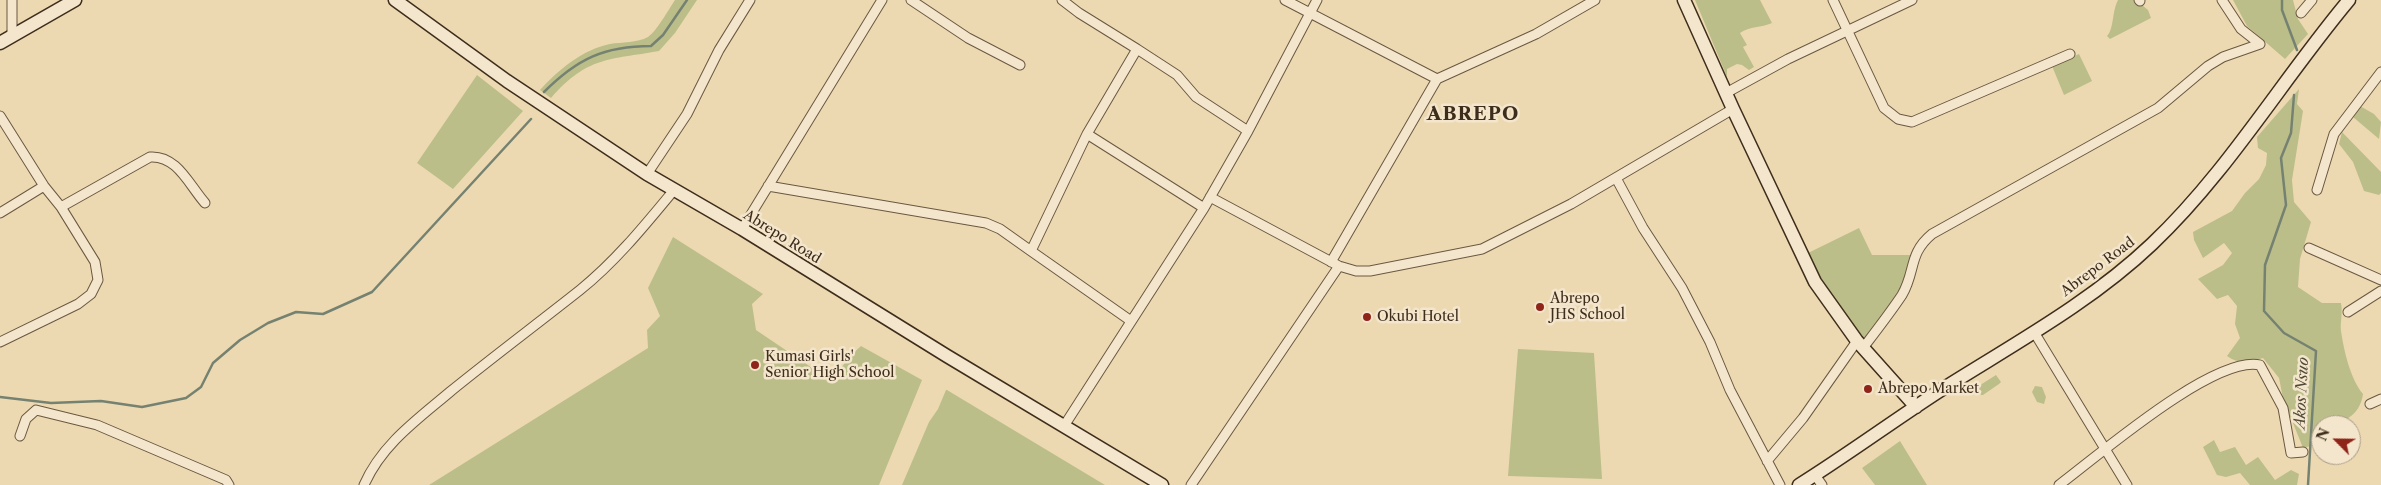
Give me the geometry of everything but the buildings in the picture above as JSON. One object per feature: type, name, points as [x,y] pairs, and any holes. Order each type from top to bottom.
[{"type":"main road","points":[[0,43],[75,0]]},
{"type":"main road","name":"Abrepo Road","points":[[395,0],[507,81],[647,174],[742,229],[1162,485]]},
{"type":"main road","points":[[1684,0],[1815,282],[1860,345],[1916,407]]},
{"type":"main road","name":"Abrepo Road","points":[[1799,485],[1818,480],[1916,407],[2034,332],[2107,282],[2151,245],[2183,212],[2272,101],[2349,0]]},
{"type":"street","points":[[12,0],[12,36]]},
{"type":"street","points":[[647,174],[687,114],[720,50],[750,0]]},
{"type":"street","points":[[742,229],[882,0]]},
{"type":"street","points":[[911,0],[968,38],[1020,65]]},
{"type":"street","points":[[1062,0],[1079,13],[1177,75],[1196,97],[1248,130]]},
{"type":"street","points":[[1285,0],[1437,79]]},
{"type":"street","points":[[1064,426],[1204,208],[1317,0]]},
{"type":"street","points":[[1331,262],[1437,79],[1536,34],[1595,0]]},
{"type":"street","points":[[1833,0],[1884,108],[1898,120],[1912,122],[2070,54]]},
{"type":"street","points":[[1726,93],[1788,59],[1912,0]]},
{"type":"street","points":[[1767,461],[1902,294],[1914,255],[1921,243],[1932,234],[2158,108],[2208,66],[2223,57],[2260,44],[2241,29],[2222,0]]},
{"type":"street","points":[[2301,13],[2312,0]]},
{"type":"street","points":[[1031,251],[1087,134],[1137,49]]},
{"type":"street","points":[[2317,190],[2334,134],[2381,72]]},
{"type":"street","points":[[1210,197],[1331,262],[1356,271],[1370,271],[1482,248],[1555,212],[1733,109]]},
{"type":"street","points":[[0,116],[95,262],[98,280],[91,294],[78,304],[0,342]]},
{"type":"street","points":[[1087,134],[1204,208]]},
{"type":"street","points":[[61,207],[150,158],[157,157],[174,164],[205,203]]},
{"type":"street","points":[[1616,178],[1643,228],[1682,288],[1780,485]]},
{"type":"street","points":[[0,213],[44,186]]},
{"type":"street","points":[[768,186],[986,223],[1000,229],[1131,322]]},
{"type":"street","points":[[364,485],[380,456],[398,436],[476,371],[582,289],[626,247],[674,190]]},
{"type":"street","points":[[2309,248],[2381,280]]},
{"type":"street","points":[[1191,485],[1340,266]]},
{"type":"street","points":[[2348,312],[2381,291]]},
{"type":"street","points":[[2034,332],[2126,485]]},
{"type":"street","points":[[2059,485],[2141,420],[2221,372],[2242,365],[2260,365],[2283,408],[2291,453],[2303,452]]},
{"type":"street","points":[[2370,404],[2381,399]]},
{"type":"street","points":[[20,436],[26,419],[36,410],[77,419],[97,425],[226,480],[229,485]]},
{"type":"green space","points":[[675,0],[697,0],[675,33],[659,51],[613,59],[588,67],[564,84],[551,98],[540,90],[562,68],[590,51],[610,44],[648,37]]},
{"type":"green space","points":[[1695,0],[1760,0],[1772,23],[1740,33],[1747,45],[1743,47],[1754,67],[1749,70],[1737,64],[1727,69],[1727,77]]},
{"type":"green space","points":[[2118,0],[2136,0],[2148,10],[2151,18],[2110,39],[2107,36],[2111,29]]},
{"type":"green space","points":[[2233,0],[2293,0],[2298,19],[2308,34],[2285,59],[2247,26]]},
{"type":"green space","points":[[2079,54],[2092,81],[2064,95],[2052,66]]},
{"type":"green space","points":[[477,75],[523,111],[453,189],[417,163]]},
{"type":"green space","points":[[2299,89],[2297,104],[2303,111],[2292,180],[2294,202],[2311,222],[2300,259],[2298,287],[2322,303],[2341,303],[2341,331],[2346,356],[2354,380],[2363,394],[2358,408],[2352,415],[2311,415],[2311,446],[2303,448],[2283,398],[2279,378],[2263,358],[2240,362],[2227,356],[2240,338],[2235,324],[2237,306],[2228,295],[2217,299],[2198,279],[2223,265],[2232,253],[2224,243],[2203,258],[2194,240],[2193,232],[2232,211],[2245,193],[2259,179],[2266,165],[2267,153],[2258,148],[2257,137]]},
{"type":"green space","points":[[2360,106],[2374,114],[2381,122],[2379,139],[2353,117]]},
{"type":"green space","points":[[2342,132],[2381,172],[2381,193],[2379,195],[2364,191],[2353,162],[2339,144]]},
{"type":"green space","points":[[1859,228],[1872,255],[1912,255],[1904,281],[1889,309],[1864,338],[1824,287],[1808,253]]},
{"type":"green space","name":"Kumasi Girls' Senior High School","points":[[673,237],[763,294],[752,304],[756,330],[833,382],[847,359],[861,346],[922,380],[879,485],[429,485],[648,348],[647,330],[660,316],[648,288]]},
{"type":"green space","points":[[1518,349],[1594,353],[1602,479],[1508,476]]},
{"type":"green space","points":[[1996,375],[2001,382],[1981,395],[1977,387]]},
{"type":"green space","points":[[2035,386],[2042,387],[2046,397],[2044,404],[2037,402],[2032,392]]},
{"type":"green space","points":[[946,390],[1105,485],[902,485],[929,422],[938,409]]},
{"type":"green space","points":[[2214,440],[2220,452],[2235,447],[2246,465],[2258,457],[2275,480],[2291,470],[2299,474],[2297,485],[2250,485],[2240,473],[2226,477],[2217,475],[2203,447]]},
{"type":"green space","points":[[1900,441],[1927,485],[1875,485],[1862,468]]},
{"type":"waterway","points":[[544,92],[568,71],[592,57],[619,49],[651,46],[663,35],[687,0]]},
{"type":"waterway","name":"Akos Nsuo","points":[[2282,0],[2282,10],[2297,50]]},
{"type":"waterway","name":"Akos Nsuo","points":[[2294,95],[2291,133],[2281,158],[2286,205],[2265,265],[2264,311],[2284,333],[2316,351],[2308,485]]},
{"type":"waterway","points":[[0,397],[51,403],[101,401],[142,407],[186,398],[201,387],[213,363],[240,340],[268,323],[296,312],[323,314],[372,292],[531,119]]},
{"type":"place","name":"Abrepo JHS School","points":[[1540,307]]},
{"type":"place","name":"Okubi Hotel","points":[[1367,317]]},
{"type":"place","name":"Kumasi Girls' Senior High School","points":[[755,365]]},
{"type":"place","name":"Abrepo Market","points":[[1868,389]]},
{"type":"district","name":"ABREPO","points":[[1473,115]]}]
